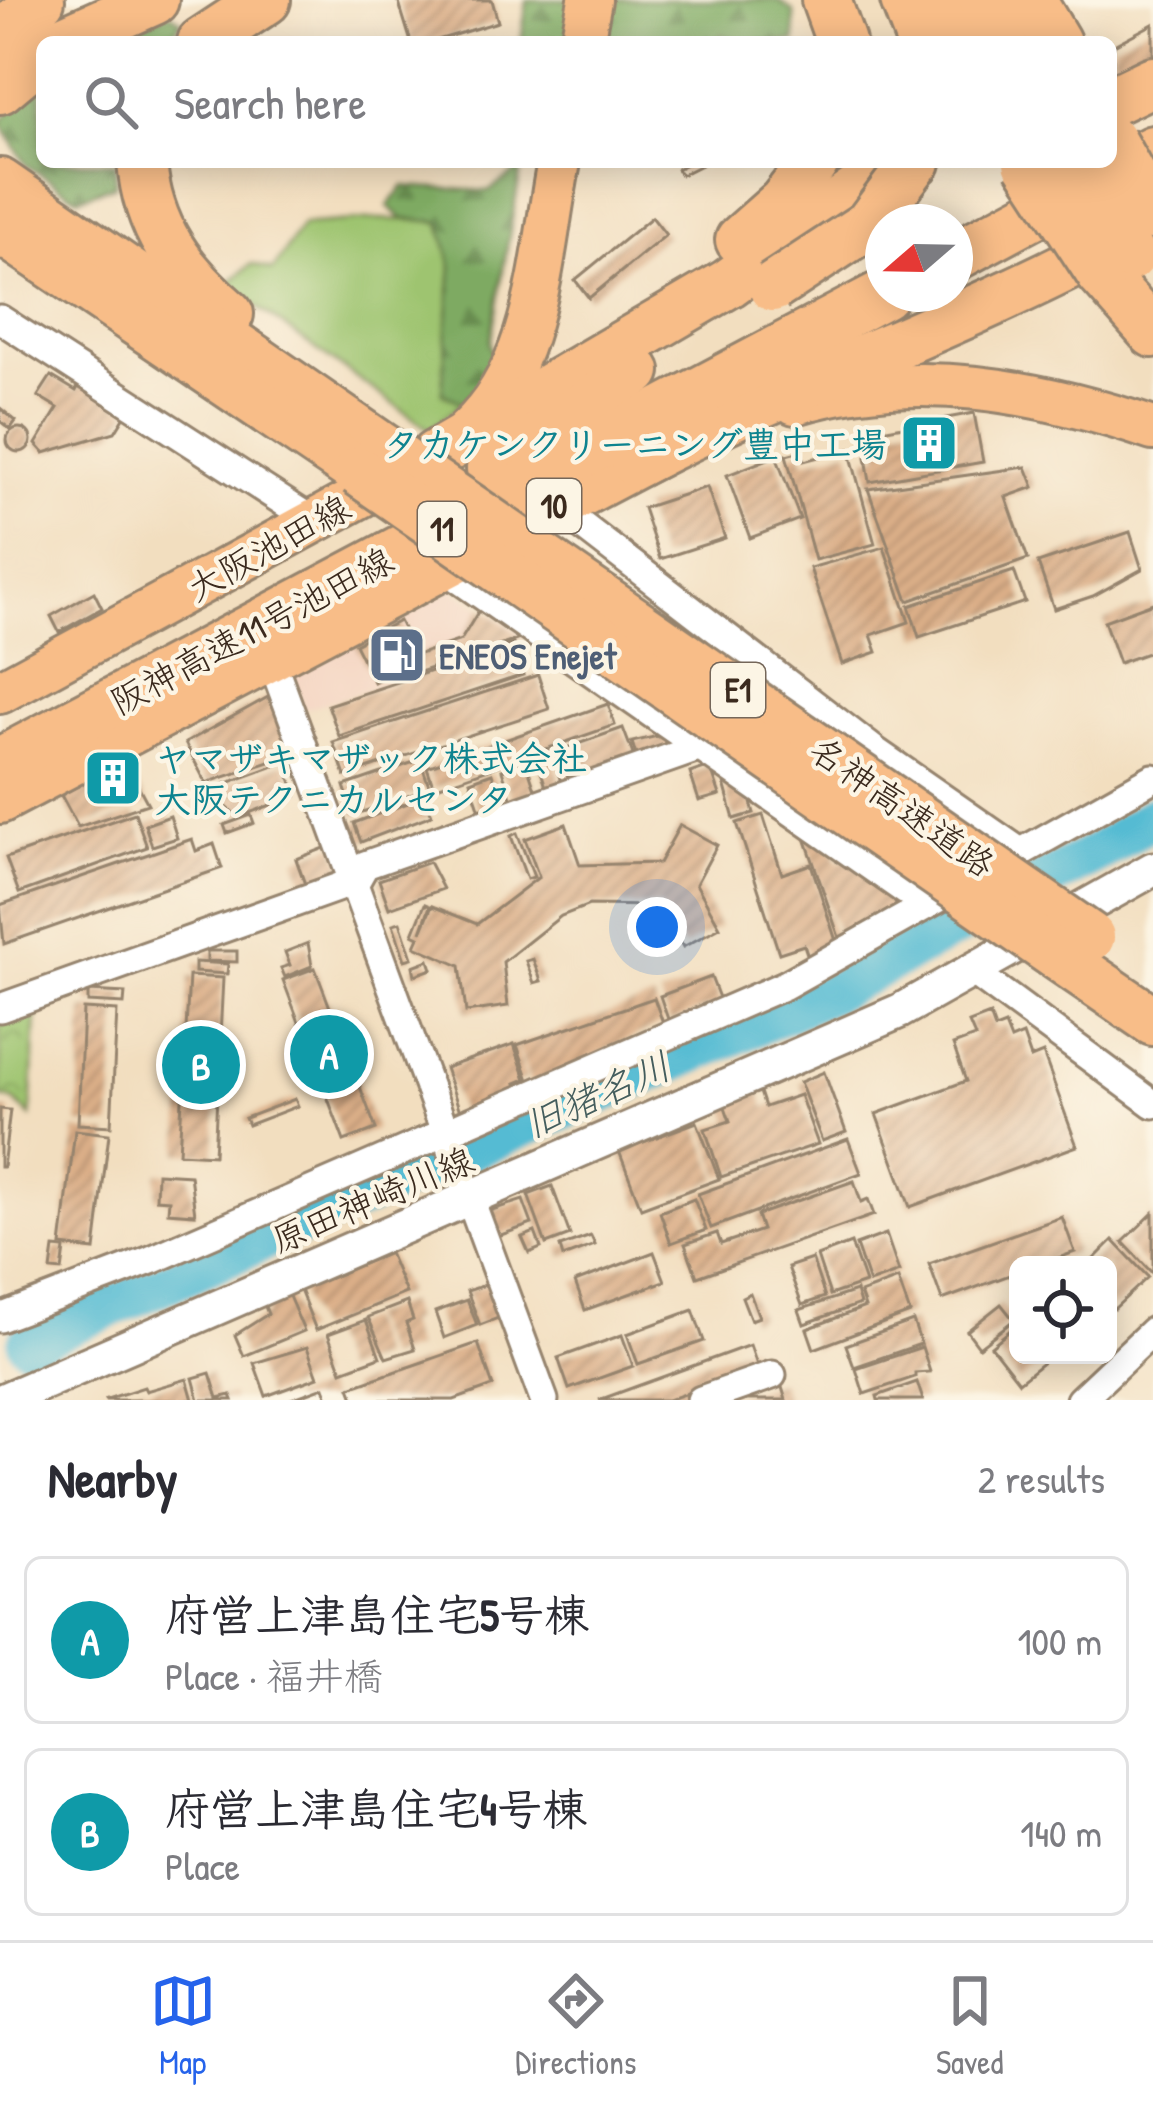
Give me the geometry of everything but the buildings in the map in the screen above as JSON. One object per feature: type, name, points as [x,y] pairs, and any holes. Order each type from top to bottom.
[{"type":"highway","points":[[0,36],[40,0]]},
{"type":"highway","points":[[74,36],[154,0]]},
{"type":"highway","points":[[211,36],[266,0]]},
{"type":"highway","points":[[826,0],[840,36]]},
{"type":"highway","points":[[905,0],[919,36]]},
{"type":"highway","points":[[940,0],[960,36]]},
{"type":"highway","points":[[984,0],[1005,36]]},
{"type":"highway","points":[[1031,0],[1052,36]]},
{"type":"highway","points":[[0,89],[36,59]]},
{"type":"highway","points":[[1117,98],[1153,81]]},
{"type":"highway","points":[[1117,137],[1153,116]]},
{"type":"highway","points":[[973,246],[1153,151]]},
{"type":"highway","points":[[1117,165],[1153,333]]},
{"type":"highway","points":[[143,168],[150,211],[188,276],[392,453],[572,374],[729,284],[865,185],[903,168]]},
{"type":"highway","points":[[572,374],[758,226],[809,168]]},
{"type":"highway","points":[[490,469],[869,224],[911,168]]},
{"type":"highway","points":[[1035,168],[1138,251]]},
{"type":"highway","points":[[973,213],[1059,168]]},
{"type":"highway","points":[[1076,168],[1138,251]]},
{"type":"highway","points":[[973,261],[1153,176]]},
{"type":"highway","name":"名神高速道路","points":[[0,183],[769,711],[1072,945],[1153,1021]]},
{"type":"highway","name":"名神高速道路","points":[[0,229],[189,357],[392,453],[1072,945],[1153,981]]},
{"type":"highway","points":[[0,241],[189,357]]},
{"type":"highway","points":[[622,470],[780,394],[992,305],[1138,251]]},
{"type":"highway","name":"阪神高速11号池田線","points":[[0,728],[865,270]]},
{"type":"highway","name":"阪神高速11号池田線","points":[[0,762],[865,304]]},
{"type":"highway","points":[[697,394],[869,312]]},
{"type":"main road","points":[[583,36],[590,0]]},
{"type":"main road","name":"大阪池田線","points":[[0,692],[315,522],[392,453],[480,419],[516,361],[533,304],[558,168]]},
{"type":"main road","name":"10","points":[[0,802],[622,470],[768,411],[866,387],[1001,389],[1073,403],[1153,429]]},
{"type":"street","points":[[0,319],[315,522]]},
{"type":"street","points":[[555,505],[875,751],[1019,851]]},
{"type":"street","points":[[440,566],[926,905]]},
{"type":"street","points":[[270,656],[544,1400]]},
{"type":"street","points":[[0,1009],[356,881],[365,865],[700,747]]},
{"type":"street","points":[[0,1318],[448,1139],[785,985],[1153,778]]},
{"type":"street","name":"原田神崎川線","points":[[4,1400],[467,1191],[900,1011],[1153,869]]},
{"type":"street","points":[[975,973],[1153,1104]]},
{"type":"street","points":[[1080,1400],[1153,1331]]},
{"type":"street","points":[[700,1400],[772,1375]]},
{"type":"shaded area","name":"ENEOS Enejet","points":[[452,589],[528,636],[304,710],[289,671]]},
{"type":"green space","points":[[527,0],[577,0],[569,36],[522,36]]},
{"type":"green space","points":[[605,0],[778,0],[794,12],[795,36],[597,36]]},
{"type":"green space","points":[[170,13],[182,21],[171,36],[120,36]]},
{"type":"green space","points":[[34,84],[36,168],[116,168],[115,185],[78,198],[26,165],[0,122]]},
{"type":"green space","points":[[521,169],[490,344],[494,357],[482,384],[462,403],[442,393],[452,266],[440,222],[403,219],[388,206],[404,186],[489,191]]},
{"type":"green space","points":[[378,219],[440,221],[452,266],[442,393],[462,403],[430,430],[226,285],[252,264],[273,270],[302,225]]},
{"type":"green space","points":[[24,1010],[27,1017],[36,1014],[31,1116],[13,1100],[0,1097],[0,1017]]},
{"type":"waterway","name":"旧猪名川","points":[[28,1343],[830,993],[1097,853],[1153,817]]},
{"type":"place","name":"タカケンクリーニング豊中工場","points":[[929,443]]},
{"type":"place","name":"ENEOS Enejet","points":[[397,655]]},
{"type":"place","name":"ヤマザキマザック株式会社 大阪テクニカルセンタ","points":[[113,778]]},
{"type":"place","name":"府営上津島住宅5号棟","points":[[329,1054]]},
{"type":"place","name":"府営上津島住宅4号棟","points":[[201,1065]]}]
